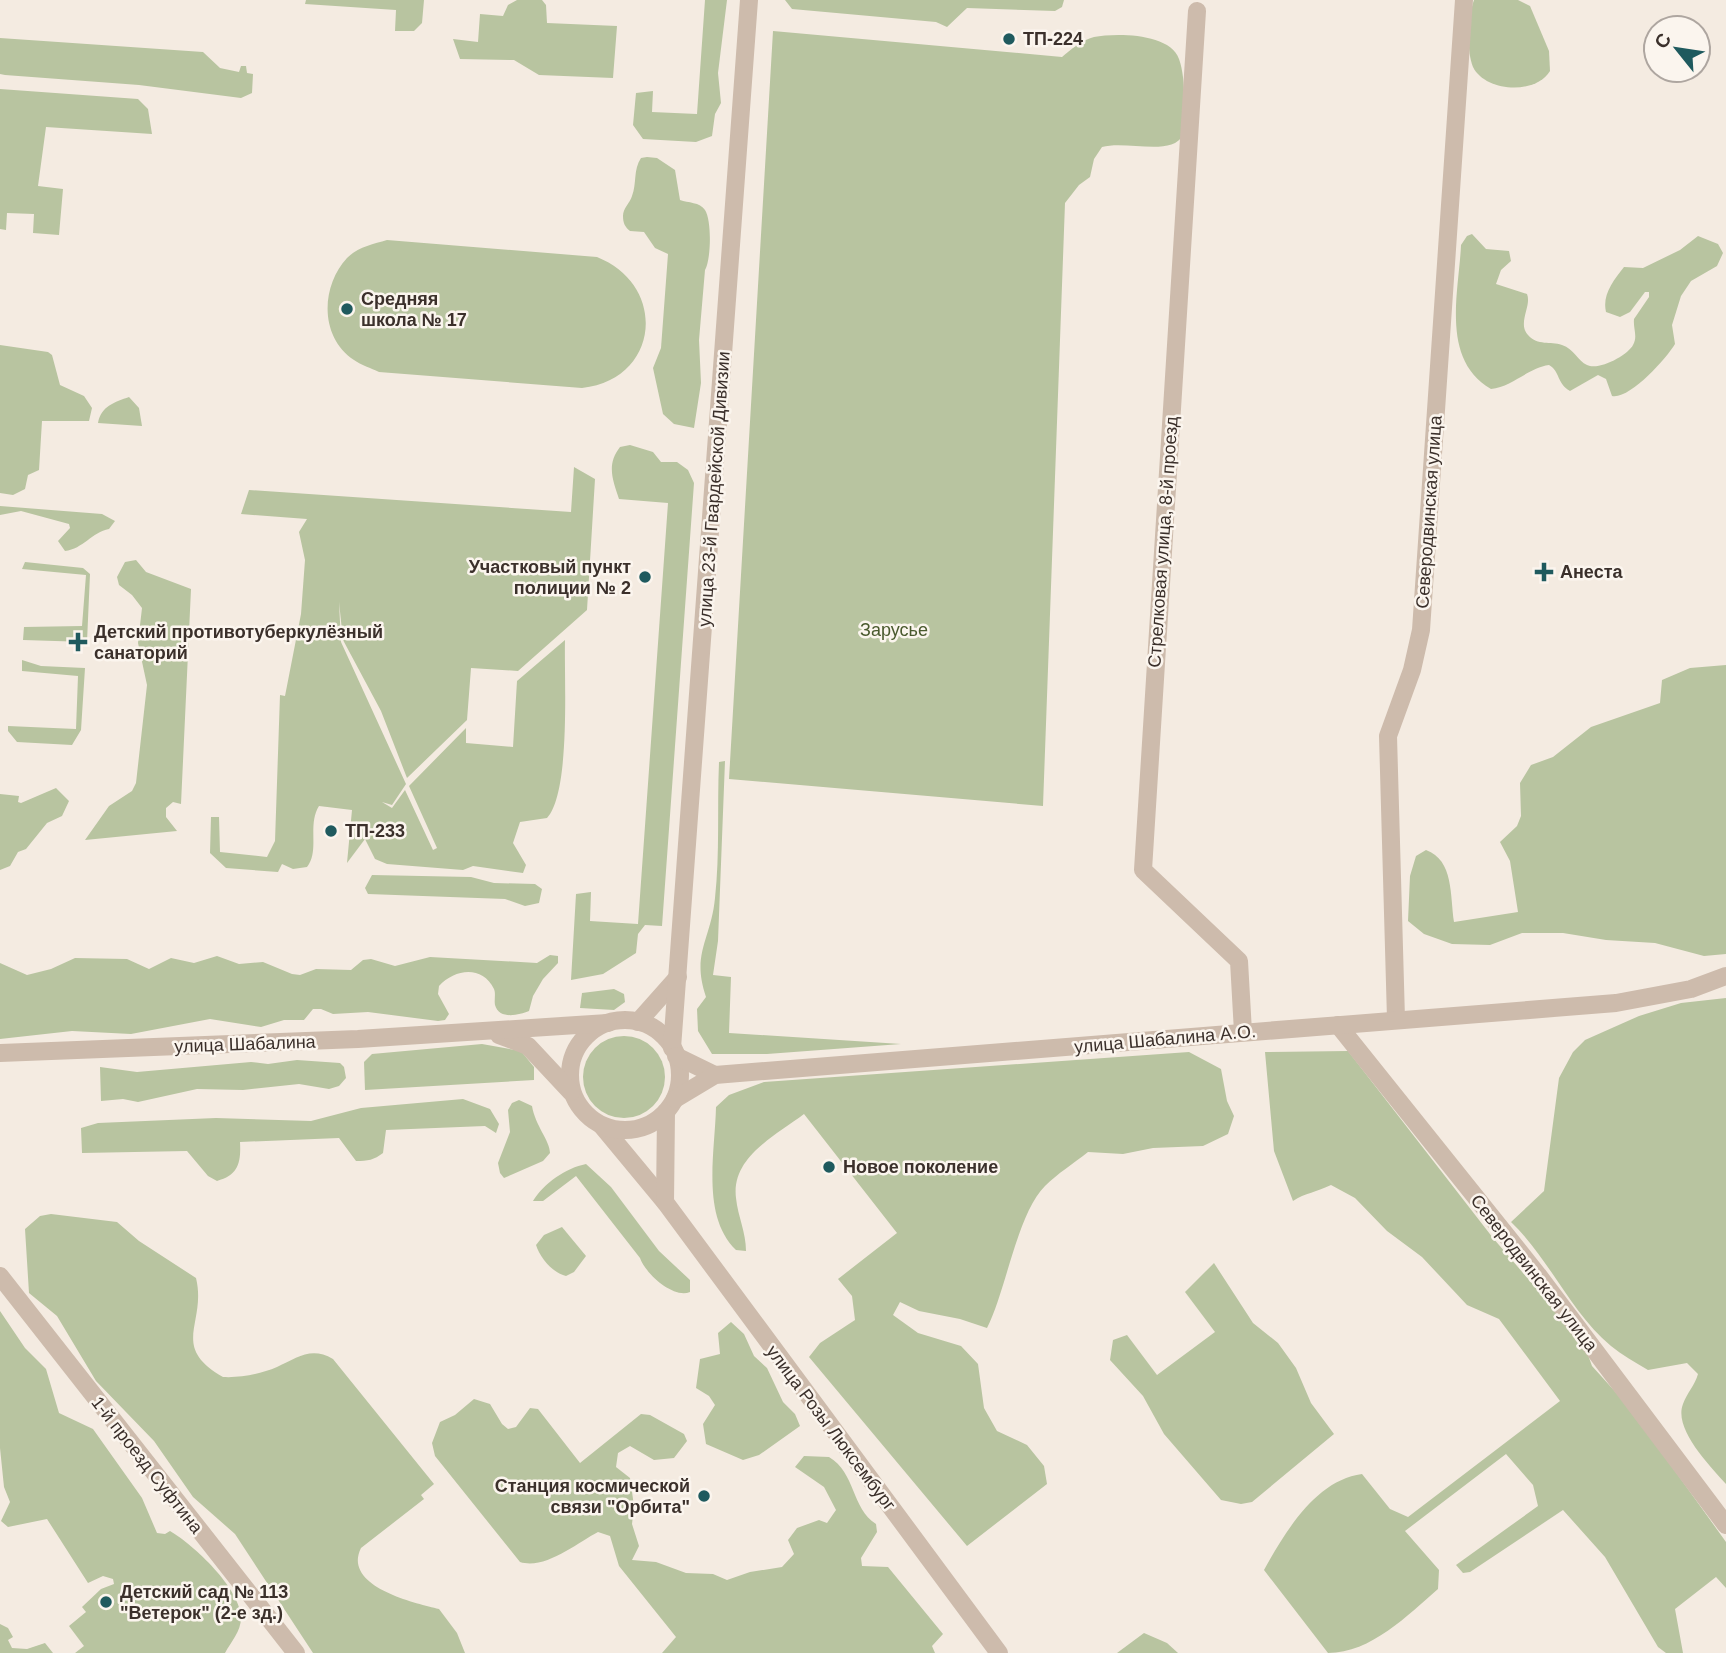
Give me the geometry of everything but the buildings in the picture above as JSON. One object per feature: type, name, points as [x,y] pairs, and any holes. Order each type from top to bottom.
[{"type":"street","name":"улица 23-й Гвардейской Дивизии","points":[[674,1052],[749,0]]},
{"type":"street","name":"Северодвинская улица","points":[[1395,1019],[1388,736],[1412,670],[1421,630],[1464,0]]},
{"type":"street","name":"Стрелковая улица, 8-й проезд","points":[[1197,11],[1143,870],[1239,961],[1243,1032]]},
{"type":"street","name":"улица Шабалина А.О.","points":[[715,1075],[1616,1003],[1691,989],[1726,976]]},
{"type":"street","points":[[638,1022],[678,977]]},
{"type":"street","points":[[489,1031],[528,1046],[573,1096],[602,1126],[615,1130],[643,1128],[715,1075],[674,1052],[658,1031],[638,1022],[608,1023],[593,1030],[577,1048],[570,1071],[573,1096]]},
{"type":"street","name":"улица Шабалина","points":[[0,1053],[489,1031],[608,1023]]},
{"type":"street","name":"Северодвинская улица","points":[[1338,1025],[1538,1275],[1726,1525]]},
{"type":"street","points":[[664,1202],[671,1105],[680,1077],[674,1052]]},
{"type":"street","name":"улица Розы Люксембург","points":[[602,1126],[664,1202],[991,1650]]},
{"type":"street","name":"1-й проезд Суфтина","points":[[0,1276],[296,1653]]},
{"type":"green space","points":[[306,0],[424,0],[422,23],[414,31],[395,31],[396,10],[305,4]]},
{"type":"green space","points":[[517,0],[542,0],[546,5],[547,23],[617,26],[613,78],[539,75],[514,60],[460,59],[453,39],[478,42],[480,14],[503,16],[508,5]]},
{"type":"green space","points":[[705,0],[727,0],[718,73],[721,103],[715,114],[712,136],[696,142],[643,139],[633,125],[636,93],[653,91],[652,112],[697,114]]},
{"type":"green space","points":[[785,0],[1064,0],[1062,7],[1055,11],[967,8],[947,27],[936,22],[792,9]]},
{"type":"green space","points":[[1474,0],[1518,0],[1530,6],[1549,51],[1550,71],[1543,79],[1523,87],[1511,87],[1488,82],[1479,75],[1473,67],[1469,43],[1469,24]]},
{"type":"green space","name":"Зарусье","points":[[773,31],[1062,57],[1090,38],[1128,35],[1165,44],[1174,50],[1179,59],[1184,87],[1183,135],[1177,142],[1159,147],[1102,147],[1094,159],[1090,177],[1079,185],[1065,203],[1043,806],[729,779]]},
{"type":"green space","points":[[0,38],[203,52],[220,68],[239,72],[241,66],[246,66],[247,73],[253,74],[252,93],[241,98],[139,85],[0,74]]},
{"type":"green space","points":[[0,89],[138,99],[148,109],[152,134],[46,127],[38,186],[63,189],[59,235],[33,233],[34,214],[7,213],[6,230],[0,229]]},
{"type":"green space","points":[[641,158],[657,158],[675,170],[680,200],[703,207],[709,223],[709,250],[699,340],[701,383],[694,428],[674,424],[663,414],[653,368],[661,348],[668,254],[655,248],[644,232],[630,231],[623,221],[639,163]]},
{"type":"green space","points":[[1472,234],[1486,249],[1509,251],[1511,261],[1501,270],[1496,284],[1527,294],[1524,325],[1528,335],[1540,342],[1566,347],[1584,363],[1592,366],[1613,361],[1630,349],[1635,339],[1634,319],[1649,297],[1649,292],[1645,292],[1630,312],[1620,317],[1606,312],[1607,294],[1624,267],[1643,268],[1680,250],[1698,236],[1718,244],[1723,253],[1717,266],[1691,281],[1681,296],[1672,325],[1675,344],[1656,368],[1628,392],[1612,396],[1606,379],[1598,375],[1570,391],[1549,365],[1499,388],[1491,389],[1475,376],[1465,360],[1456,323],[1461,245],[1467,236]]},
{"type":"green space","points":[[387,240],[597,257],[620,271],[636,289],[644,309],[645,330],[640,351],[627,368],[608,381],[582,388],[379,372],[354,360],[343,350],[334,338],[328,311],[332,283],[347,258],[361,249]]},
{"type":"green space","points":[[0,345],[48,352],[52,355],[60,385],[84,396],[92,408],[89,421],[42,421],[39,470],[28,475],[25,489],[13,495],[0,493]]},
{"type":"green space","points":[[129,397],[139,408],[142,426],[98,423],[105,409]]},
{"type":"green space","points":[[630,445],[653,452],[661,462],[677,462],[688,470],[694,483],[662,926],[645,925],[638,934],[636,953],[603,974],[571,980],[576,894],[591,892],[590,921],[638,924],[668,503],[619,499],[612,473],[613,460],[620,447]]},
{"type":"green space","points":[[574,467],[595,479],[587,610],[518,671],[471,668],[467,720],[407,778],[381,711],[343,640],[339,602],[341,642],[406,784],[392,805],[382,802],[392,808],[405,790],[433,850],[437,848],[409,786],[466,728],[466,743],[513,747],[517,681],[565,640],[565,734],[560,785],[555,804],[547,818],[520,822],[513,843],[526,865],[523,873],[473,866],[463,870],[387,864],[375,859],[365,839],[347,863],[352,810],[319,806],[314,821],[313,853],[307,867],[293,869],[282,864],[278,872],[226,868],[210,853],[211,817],[219,817],[220,852],[267,857],[275,841],[280,695],[285,696],[301,614],[305,560],[299,532],[307,519],[241,514],[249,490],[571,512]]},
{"type":"green space","points":[[0,506],[102,514],[115,521],[109,529],[65,551],[58,541],[70,528],[69,524],[21,511],[0,515]]},
{"type":"green space","points":[[136,560],[146,572],[191,589],[181,804],[173,802],[166,808],[166,817],[177,831],[85,840],[109,806],[132,791],[136,783],[147,685],[138,643],[142,608],[132,595],[119,585],[117,577],[125,562]]},
{"type":"green space","points":[[25,562],[83,568],[90,574],[87,642],[23,640],[24,627],[82,626],[86,575],[22,569]]},
{"type":"green space","points":[[22,660],[41,666],[85,668],[81,730],[72,745],[17,742],[8,731],[8,726],[76,729],[78,676],[22,671]]},
{"type":"green space","points":[[1726,665],[1726,954],[1704,956],[1655,943],[1606,940],[1563,933],[1522,933],[1490,945],[1452,944],[1424,934],[1408,921],[1410,876],[1416,856],[1426,850],[1442,862],[1446,870],[1454,922],[1518,912],[1510,861],[1500,842],[1517,826],[1521,816],[1520,783],[1531,765],[1553,757],[1591,727],[1660,703],[1662,680],[1690,668]]},
{"type":"green space","points":[[725,761],[718,941],[713,975],[731,977],[729,1033],[901,1044],[767,1054],[712,1054],[698,1031],[697,1009],[706,997],[702,982],[701,957],[715,898],[719,762]]},
{"type":"green space","points":[[56,788],[69,801],[62,816],[47,823],[26,849],[18,852],[10,866],[0,870],[0,794],[19,796],[18,802],[21,803]]},
{"type":"green space","points":[[372,875],[471,877],[494,883],[535,884],[542,889],[539,903],[525,906],[505,899],[368,894],[365,888]]},
{"type":"green space","points":[[550,955],[558,956],[558,963],[543,979],[533,996],[529,1011],[515,1015],[505,1015],[497,1010],[495,991],[489,981],[476,973],[468,972],[453,976],[439,986],[438,994],[449,1014],[445,1020],[368,1012],[333,1014],[313,1009],[304,1020],[284,1020],[261,1027],[210,1019],[131,1034],[72,1031],[0,1039],[0,963],[27,975],[51,969],[75,958],[127,959],[149,969],[171,958],[194,963],[217,956],[239,964],[263,962],[300,975],[316,969],[351,970],[363,960],[371,959],[395,966],[430,957],[537,963]]},
{"type":"green space","points":[[614,989],[624,994],[625,1002],[614,1010],[580,1008],[582,993]]},
{"type":"green space","points":[[1726,998],[1726,1484],[1703,1458],[1683,1425],[1683,1404],[1698,1374],[1687,1363],[1648,1370],[1611,1346],[1584,1318],[1525,1236],[1511,1222],[1544,1191],[1559,1078],[1573,1052],[1585,1040],[1639,1016],[1681,1003]]},
{"type":"green space","points":[[624,1036],[640,1039],[653,1048],[662,1061],[665,1077],[662,1093],[653,1106],[640,1115],[624,1118],[608,1115],[595,1106],[586,1093],[583,1077],[586,1061],[595,1048],[608,1039]]},
{"type":"green space","points":[[482,1044],[521,1051],[534,1067],[534,1080],[365,1090],[364,1062],[372,1054]]},
{"type":"green space","points":[[1348,1051],[1493,1238],[1584,1344],[1592,1366],[1629,1407],[1726,1542],[1726,1588],[1716,1577],[1675,1609],[1683,1653],[1666,1653],[1658,1647],[1605,1557],[1563,1510],[1470,1572],[1463,1573],[1456,1565],[1538,1506],[1533,1485],[1506,1454],[1405,1531],[1439,1570],[1438,1589],[1374,1640],[1359,1647],[1328,1653],[1264,1570],[1292,1525],[1316,1497],[1330,1486],[1345,1478],[1362,1474],[1390,1509],[1408,1517],[1560,1401],[1499,1319],[1467,1305],[1422,1257],[1387,1231],[1355,1198],[1331,1185],[1293,1201],[1274,1151],[1265,1052]]},
{"type":"green space","points":[[1189,1052],[1221,1069],[1227,1101],[1234,1116],[1228,1134],[1203,1146],[1153,1148],[1123,1154],[1088,1152],[1055,1177],[1035,1199],[1027,1215],[987,1328],[960,1319],[919,1311],[900,1302],[893,1315],[918,1333],[961,1346],[978,1364],[984,1408],[997,1431],[1027,1445],[1044,1466],[1047,1484],[967,1546],[809,1357],[820,1343],[855,1320],[852,1296],[838,1279],[897,1233],[804,1114],[768,1139],[740,1171],[736,1198],[746,1251],[736,1250],[725,1236],[714,1202],[712,1183],[716,1107],[729,1095],[764,1082]]},
{"type":"green space","points":[[297,1060],[340,1063],[344,1067],[346,1078],[339,1086],[329,1089],[299,1084],[243,1090],[197,1089],[138,1102],[123,1099],[101,1101],[100,1067],[137,1072]]},
{"type":"green space","points":[[463,1099],[490,1109],[499,1124],[496,1133],[485,1126],[386,1130],[383,1153],[374,1159],[360,1161],[356,1161],[339,1138],[240,1142],[237,1167],[230,1175],[217,1181],[208,1176],[187,1151],[82,1153],[81,1128],[98,1123],[216,1118],[311,1121],[361,1108]]},
{"type":"green space","points":[[519,1100],[532,1106],[550,1153],[543,1161],[504,1178],[498,1163],[510,1132],[508,1110],[512,1103]]},
{"type":"green space","points":[[586,1164],[611,1187],[659,1251],[690,1280],[690,1292],[676,1292],[668,1288],[648,1271],[576,1176],[543,1201],[533,1201],[556,1177]]},
{"type":"green space","points":[[51,1214],[117,1222],[139,1241],[196,1278],[198,1294],[194,1344],[198,1355],[207,1366],[223,1377],[257,1374],[311,1353],[333,1359],[434,1484],[421,1495],[424,1499],[361,1548],[358,1561],[362,1573],[383,1590],[439,1609],[457,1633],[465,1653],[313,1653],[235,1534],[193,1497],[154,1441],[96,1381],[57,1316],[29,1293],[25,1229],[40,1216]]},
{"type":"green space","points":[[562,1227],[586,1256],[574,1272],[566,1276],[556,1272],[548,1264],[536,1245],[544,1235]]},
{"type":"green space","points":[[1214,1263],[1253,1323],[1278,1343],[1296,1368],[1311,1403],[1334,1434],[1252,1502],[1241,1504],[1221,1500],[1164,1434],[1143,1396],[1110,1360],[1113,1340],[1127,1335],[1157,1375],[1215,1332],[1185,1292]]},
{"type":"green space","points":[[0,1311],[25,1348],[46,1369],[59,1413],[93,1429],[142,1498],[157,1533],[165,1534],[170,1531],[180,1538],[203,1557],[225,1581],[239,1607],[241,1623],[225,1653],[75,1653],[84,1646],[69,1626],[86,1612],[82,1607],[101,1589],[114,1584],[113,1579],[103,1576],[88,1583],[47,1519],[8,1527],[1,1521],[10,1502],[4,1487],[0,1448]]},
{"type":"green space","points":[[731,1322],[744,1334],[754,1356],[767,1368],[783,1402],[795,1414],[800,1426],[759,1455],[743,1460],[706,1444],[703,1424],[715,1405],[709,1396],[696,1388],[700,1359],[720,1354],[718,1333]]},
{"type":"green space","points":[[474,1399],[490,1404],[508,1429],[516,1427],[530,1408],[538,1409],[580,1463],[641,1414],[650,1415],[684,1434],[687,1441],[674,1458],[654,1460],[630,1446],[618,1453],[616,1467],[630,1478],[634,1506],[632,1524],[639,1546],[632,1560],[656,1562],[686,1573],[713,1574],[727,1580],[750,1572],[782,1567],[794,1554],[788,1540],[797,1528],[819,1520],[827,1523],[836,1510],[824,1487],[795,1467],[804,1456],[829,1457],[844,1472],[862,1509],[876,1524],[877,1532],[861,1558],[862,1566],[888,1567],[943,1634],[932,1646],[935,1653],[662,1653],[676,1637],[619,1566],[610,1536],[598,1532],[550,1559],[520,1562],[435,1456],[432,1443],[440,1422],[455,1415]]},
{"type":"green space","points":[[0,1624],[8,1628],[13,1637],[8,1640],[12,1648],[27,1649],[45,1643],[53,1653],[0,1653]]},
{"type":"green space","points":[[1144,1633],[1167,1643],[1178,1653],[1117,1653]]},
{"type":"place","name":"ТП-224","points":[[1009,39]]},
{"type":"place","name":"Средняя школа № 17","points":[[347,309]]},
{"type":"place","name":"Анеста","points":[[1544,572]]},
{"type":"place","name":"Участковый пункт полиции № 2","points":[[645,577]]},
{"type":"place","name":"Детский противотуберкулёзный санаторий","points":[[78,642]]},
{"type":"place","name":"ТП-233","points":[[331,831]]},
{"type":"place","name":"Новое поколение","points":[[829,1167]]},
{"type":"place","name":"Станция космической связи \"Орбита\"","points":[[704,1496]]},
{"type":"place","name":"Детский сад № 113 \"Ветерок\" (2-е зд.)","points":[[106,1602]]}]
